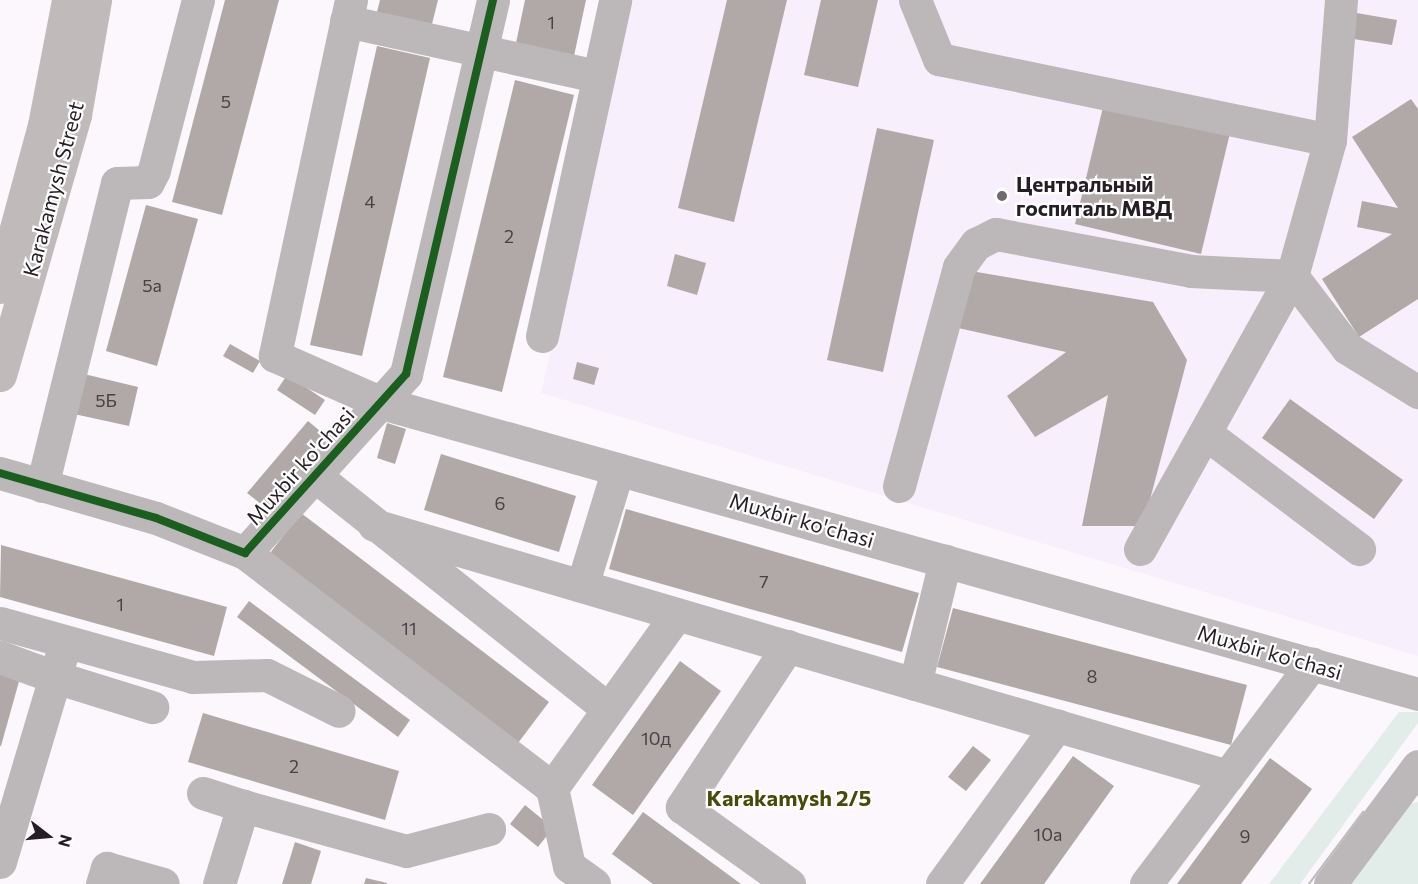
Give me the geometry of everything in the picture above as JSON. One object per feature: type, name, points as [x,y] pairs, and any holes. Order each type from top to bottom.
[{"type":"main road","name":"Karakamysh Street","points":[[0,287],[44,125],[68,0]]},
{"type":"main road","name":"Karakamysh Street","points":[[0,375],[75,115],[95,0]]},
{"type":"street","points":[[42,486],[117,183],[148,182],[154,170],[198,0]]},
{"type":"street","points":[[493,0],[482,52],[406,374],[382,403],[275,356],[348,10],[482,52],[596,76]]},
{"type":"street","points":[[542,336],[596,76],[615,0]]},
{"type":"street","points":[[915,0],[939,59],[1330,140]]},
{"type":"street","points":[[1140,549],[1292,276],[1330,140],[1341,0]]},
{"type":"street","points":[[899,486],[959,267],[976,244],[996,234],[1191,271],[1292,276],[1347,348],[1418,392]]},
{"type":"street","name":"Muxbir ko'chasi","points":[[245,553],[382,403],[1418,694]]},
{"type":"street","points":[[1205,433],[1359,549]]},
{"type":"street","points":[[582,586],[618,469]]},
{"type":"street","points":[[0,473],[156,518],[245,553],[552,788],[569,866],[594,884]]},
{"type":"street","points":[[314,475],[608,710]]},
{"type":"street","points":[[374,525],[1228,776]]},
{"type":"street","points":[[915,684],[945,561]]},
{"type":"street","points":[[552,788],[677,614]]},
{"type":"street","points":[[0,623],[193,677],[267,675],[339,711]]},
{"type":"street","points":[[0,862],[65,641]]},
{"type":"street","points":[[788,646],[682,807],[789,884]]},
{"type":"street","points":[[0,657],[55,677],[152,707]]},
{"type":"street","points":[[1146,884],[1312,664]]},
{"type":"street","points":[[942,884],[1057,725]]},
{"type":"street","points":[[1330,884],[1414,778]]},
{"type":"street","points":[[203,793],[406,851],[489,829]]},
{"type":"street","points":[[219,884],[243,806]]},
{"type":"street","points":[[102,884],[106,868],[164,884]]},
{"type":"shaded area","name":"Центральный госпиталь МВД","points":[[630,0],[1418,0],[1418,656],[541,393]]},
{"type":"shaded area","points":[[1399,712],[1418,712],[1418,723],[1300,884],[1269,884]]},
{"type":"shaded area","points":[[1418,802],[1418,884],[1346,884],[1410,803]]},
{"type":"building","points":[[225,0],[279,0],[222,215],[172,202]]},
{"type":"building","points":[[380,0],[438,0],[432,24],[377,12]]},
{"type":"building","points":[[525,0],[586,0],[574,56],[516,43]]},
{"type":"building","points":[[727,0],[787,0],[734,222],[678,208]]},
{"type":"building","points":[[821,0],[878,0],[858,87],[804,75]]},
{"type":"building","points":[[1351,12],[1397,20],[1392,45],[1347,38]]},
{"type":"building","points":[[377,46],[430,58],[362,356],[310,345]]},
{"type":"building","points":[[515,80],[574,95],[502,392],[443,377]]},
{"type":"building","points":[[1411,99],[1418,109],[1418,299],[1359,337],[1322,279],[1392,234],[1357,227],[1362,201],[1398,208],[1352,137]]},
{"type":"building","points":[[1104,103],[1230,133],[1201,254],[1075,224]]},
{"type":"building","points":[[877,128],[934,140],[883,372],[827,360]]},
{"type":"building","points":[[146,205],[198,219],[157,366],[106,351]]},
{"type":"building","points":[[675,254],[706,263],[697,295],[667,286]]},
{"type":"building","points":[[971,271],[1153,302],[1187,360],[1143,526],[1082,526],[1108,395],[1035,437],[1007,396],[1066,352],[958,328]]},
{"type":"building","points":[[230,344],[260,361],[253,373],[223,356]]},
{"type":"building","points":[[577,362],[599,368],[594,385],[573,379]]},
{"type":"building","points":[[84,374],[138,387],[129,426],[74,414]]},
{"type":"building","points":[[287,375],[325,400],[315,415],[277,390]]},
{"type":"building","points":[[1290,399],[1403,480],[1374,519],[1262,438]]},
{"type":"building","points":[[308,421],[326,436],[266,508],[247,493]]},
{"type":"building","points":[[387,423],[406,429],[395,464],[377,458]]},
{"type":"building","points":[[441,454],[576,496],[559,552],[424,510]]},
{"type":"building","points":[[626,509],[919,593],[902,652],[609,569]]},
{"type":"building","points":[[301,513],[549,702],[518,743],[270,553]]},
{"type":"building","points":[[1,545],[227,607],[214,656],[0,597]]},
{"type":"building","points":[[249,601],[410,720],[398,737],[237,617]]},
{"type":"building","points":[[953,608],[1247,685],[1231,745],[937,667]]},
{"type":"building","points":[[0,660],[23,667],[1,746],[0,746]]},
{"type":"building","points":[[680,661],[721,691],[633,815],[592,785]]},
{"type":"building","points":[[203,713],[399,771],[385,820],[188,762]]},
{"type":"building","points":[[973,746],[991,760],[966,791],[948,777]]},
{"type":"building","points":[[1073,756],[1114,786],[1044,884],[980,884]]},
{"type":"building","points":[[1270,758],[1312,789],[1241,884],[1177,884]]},
{"type":"building","points":[[525,805],[553,828],[538,847],[510,824]]},
{"type":"building","points":[[643,812],[741,884],[653,884],[612,854]]},
{"type":"building","points":[[295,842],[321,851],[311,884],[282,884]]},
{"type":"building","points":[[366,878],[387,883],[387,884],[364,884]]},
{"type":"tram line","points":[[1309,884],[1363,812]]},
{"type":"cycle path","points":[[0,473],[156,518],[245,553],[406,374],[493,0]]},
{"type":"place","name":"Центральный госпиталь МВД","points":[[1002,196]]},
{"type":"district","name":"Karakamysh 2/5","points":[[789,798]]}]
